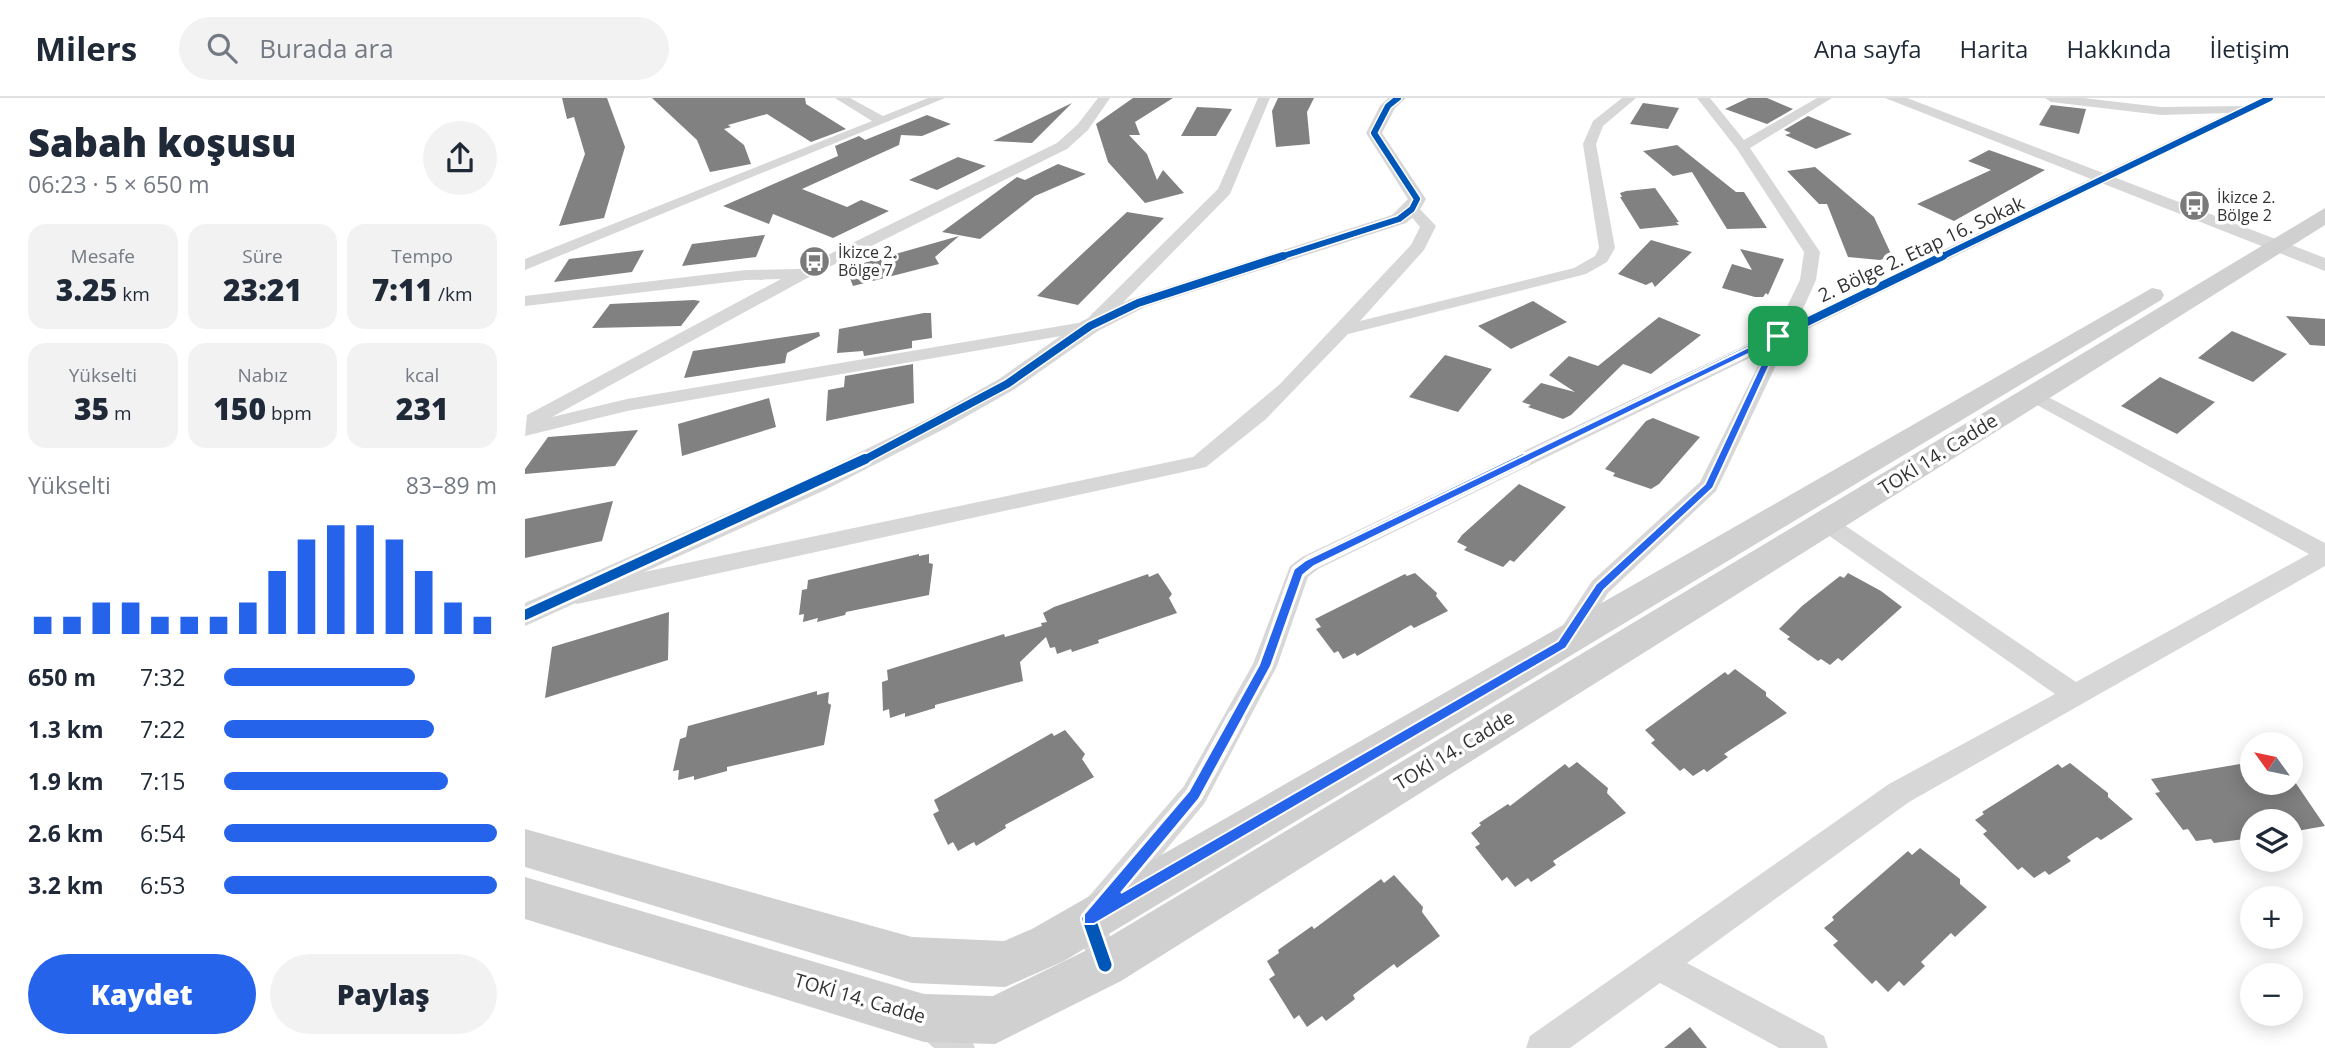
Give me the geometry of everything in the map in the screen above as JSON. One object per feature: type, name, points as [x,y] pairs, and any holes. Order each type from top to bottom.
[{"type":"main road","name":"TOKİ 14. Cadde","points":[[525,898],[924,1018],[995,1020],[1105,965],[2033,396],[2262,241],[2325,191]]},
{"type":"main road","name":"TOKİ 14. Cadde","points":[[525,848],[912,960],[1005,964],[1048,945],[1562,644],[2262,241],[2325,215]]},
{"type":"street","points":[[841,98],[882,121]]},
{"type":"street","points":[[525,265],[939,98]]},
{"type":"street","points":[[525,424],[805,273],[1062,146],[1083,127],[1104,98]]},
{"type":"street","points":[[525,430],[627,405],[1090,326],[1225,191],[1264,98]]},
{"type":"street","points":[[525,615],[815,484],[938,423],[1007,384],[1090,326],[1139,303],[1399,219],[1412,209],[1417,199],[1374,133],[1388,106],[1398,98]]},
{"type":"street","points":[[1341,331],[1539,283],[1580,271],[1601,259],[1607,248],[1589,153],[1590,136],[1603,117],[1630,98]]},
{"type":"street","points":[[1562,644],[1600,587],[1709,486],[1778,336],[1808,280],[1812,252],[1742,147],[1703,98]]},
{"type":"street","points":[[1742,147],[1826,98]]},
{"type":"street","points":[[1893,98],[2325,265]]},
{"type":"street","points":[[2051,98],[2161,111],[2248,109]]},
{"type":"street","name":"2. Bölge 2. Etap 16. Sokak","points":[[1089,919],[1194,795],[1265,666],[1298,572],[1310,563],[2270,98]]},
{"type":"street","points":[[568,597],[1199,462],[1229,442],[1341,331],[1418,247],[1428,226],[1412,209]]},
{"type":"street","points":[[525,301],[746,275],[805,273]]},
{"type":"street","points":[[2033,396],[2325,554]]},
{"type":"street","points":[[1826,523],[2074,694]]},
{"type":"street","points":[[1542,1048],[1899,793],[2325,554]]},
{"type":"street","points":[[1089,919],[1105,965]]},
{"type":"street","points":[[1659,965],[1812,1048]]},
{"type":"street","points":[[924,1018],[959,1048]]},
{"type":"building","points":[[562,98],[607,98],[625,147],[604,218],[559,226],[585,154],[574,117],[567,119]]},
{"type":"building","points":[[652,98],[805,98],[806,104],[846,129],[811,142],[767,114],[728,125],[731,127],[724,129],[744,145],[751,164],[710,172],[697,140]]},
{"type":"building","points":[[1133,98],[1173,98],[1135,122],[1140,135],[1129,135],[1147,154],[1157,180],[1163,170],[1184,193],[1145,203],[1108,162],[1096,124]]},
{"type":"building","points":[[1278,98],[1314,98],[1307,112],[1310,144],[1276,147],[1272,111]]},
{"type":"building","points":[[1748,98],[1767,98],[1793,109],[1767,124],[1725,109]]},
{"type":"building","points":[[1072,103],[1032,143],[993,141]]},
{"type":"building","points":[[1643,103],[1679,108],[1668,129],[1630,124]]},
{"type":"building","points":[[2051,105],[2086,109],[2079,134],[2039,125]]},
{"type":"building","points":[[1197,107],[1232,109],[1216,136],[1181,136]]},
{"type":"building","points":[[927,115],[951,124],[922,136],[901,135],[899,145],[802,189],[847,207],[861,200],[889,211],[833,238],[773,214],[769,224],[723,206],[838,156],[835,146],[859,136],[865,140]]},
{"type":"building","points":[[1808,116],[1852,134],[1816,149],[1785,135],[1791,133],[1784,130]]},
{"type":"building","points":[[1677,145],[1736,192],[1744,192],[1767,228],[1727,229],[1692,172],[1673,176],[1643,151]]},
{"type":"building","points":[[1989,150],[2045,170],[1954,221],[1917,204],[1991,170],[1968,161]]},
{"type":"building","points":[[958,157],[986,166],[937,190],[909,180]]},
{"type":"building","points":[[1058,164],[1086,174],[1035,196],[980,239],[942,232],[1017,177],[1025,180]]},
{"type":"building","points":[[1815,167],[1874,217],[1892,256],[1880,260],[1848,257],[1827,204],[1819,204],[1787,171]]},
{"type":"building","points":[[1655,188],[1679,225],[1640,229],[1620,197],[1620,193],[1626,191]]},
{"type":"building","points":[[1127,212],[1164,218],[1078,305],[1037,296]]},
{"type":"building","points":[[765,235],[756,257],[682,266],[692,244]]},
{"type":"building","points":[[959,236],[935,257],[939,264],[853,286],[846,268]]},
{"type":"building","points":[[1651,240],[1692,252],[1655,287],[1652,282],[1646,285],[1618,274]]},
{"type":"building","points":[[1740,249],[1784,259],[1768,295],[1766,293],[1763,297],[1755,297],[1722,288],[1732,264],[1752,270]]},
{"type":"building","points":[[644,250],[632,272],[554,282],[569,259]]},
{"type":"building","points":[[700,301],[681,326],[592,328],[610,304]]},
{"type":"building","points":[[1533,301],[1567,322],[1511,349],[1478,326]]},
{"type":"building","points":[[931,313],[932,338],[912,341],[912,348],[864,356],[863,351],[837,353],[839,329]]},
{"type":"building","points":[[2286,316],[2325,319],[2325,346],[2310,345]]},
{"type":"building","points":[[1659,317],[1701,335],[1651,374],[1623,364],[1571,415],[1563,419],[1528,407],[1531,405],[1522,402],[1541,383],[1575,392],[1549,375],[1569,356],[1598,366]]},
{"type":"building","points":[[2232,331],[2287,354],[2253,382],[2198,358]]},
{"type":"building","points":[[819,332],[820,336],[787,353],[785,363],[684,378],[693,351]]},
{"type":"building","points":[[1445,355],[1492,369],[1458,412],[1409,397]]},
{"type":"building","points":[[913,364],[914,403],[826,421],[828,390],[844,387],[845,376]]},
{"type":"building","points":[[2160,377],[2215,402],[2177,434],[2121,406]]},
{"type":"building","points":[[769,398],[776,427],[682,456],[678,424]]},
{"type":"building","points":[[1653,418],[1700,437],[1659,484],[1651,489],[1613,476],[1615,473],[1605,469],[1646,421]]},
{"type":"building","points":[[638,430],[615,466],[525,474],[525,469],[548,437]]},
{"type":"building","points":[[1519,484],[1566,507],[1514,562],[1510,560],[1503,567],[1464,550],[1467,547],[1457,542],[1462,535]]},
{"type":"building","points":[[613,501],[602,541],[525,558],[525,519]]},
{"type":"building","points":[[919,554],[929,554],[929,563],[933,564],[929,595],[846,612],[845,615],[817,622],[818,618],[803,622],[804,614],[799,615],[802,590],[807,589],[808,580]]},
{"type":"building","points":[[1158,573],[1172,594],[1169,598],[1177,613],[1098,640],[1099,643],[1072,652],[1071,649],[1057,654],[1055,647],[1050,648],[1046,637],[1020,662],[1023,681],[935,705],[935,708],[905,717],[905,713],[890,718],[889,709],[883,711],[882,682],[888,680],[887,670],[1004,634],[1005,637],[1042,626],[1041,623],[1047,622],[1043,613],[1054,607],[1148,574],[1149,577]]},
{"type":"building","points":[[1415,573],[1437,593],[1436,596],[1448,611],[1414,628],[1411,625],[1357,656],[1355,653],[1343,659],[1338,651],[1334,653],[1316,629],[1321,627],[1315,619],[1405,574],[1407,576]]},
{"type":"building","points":[[1848,573],[1881,591],[1902,607],[1842,661],[1838,658],[1830,665],[1821,659],[1818,661],[1787,639],[1790,637],[1779,629],[1802,606],[1840,576],[1844,578]]},
{"type":"building","points":[[669,612],[668,660],[545,698],[552,647]]},
{"type":"building","points":[[1735,669],[1766,692],[1766,696],[1787,713],[1724,754],[1728,757],[1707,772],[1704,769],[1693,776],[1684,768],[1680,771],[1651,743],[1655,740],[1645,730],[1725,672],[1728,675]]},
{"type":"building","points":[[817,691],[817,695],[829,692],[828,703],[831,705],[824,745],[727,767],[727,771],[694,780],[694,776],[678,780],[679,770],[673,771],[680,739],[686,737],[688,726]]},
{"type":"building","points":[[1065,730],[1085,754],[1082,759],[1094,777],[1005,825],[1006,828],[976,846],[974,842],[958,851],[953,842],[948,845],[933,814],[939,811],[934,800],[1052,733],[1054,736]]},
{"type":"building","points":[[1577,762],[1608,788],[1607,793],[1626,813],[1553,861],[1556,865],[1531,882],[1528,878],[1515,887],[1507,877],[1502,881],[1475,847],[1480,844],[1471,833],[1481,825],[1479,823],[1508,804],[1510,806],[1565,764],[1569,768]]},
{"type":"building","points":[[2070,763],[2108,793],[2108,797],[2133,819],[2101,840],[2097,837],[2067,857],[2071,861],[2049,875],[2045,871],[2034,878],[2022,867],[2018,870],[1983,834],[1987,831],[1975,820],[1984,814],[1982,812],[2058,764],[2062,768]]},
{"type":"building","points":[[2240,764],[2240,795],[2303,794],[2325,826],[2303,830],[2303,809],[2240,809],[2240,840],[2214,843],[2211,839],[2196,841],[2188,829],[2183,830],[2155,793],[2160,792],[2151,779]]},
{"type":"building","points":[[1920,848],[1960,879],[1960,884],[1987,907],[1955,937],[1951,933],[1921,962],[1925,966],[1904,986],[1899,981],[1888,992],[1876,980],[1872,984],[1833,945],[1838,941],[1824,928],[1834,920],[1832,917],[1908,851],[1912,855]]},
{"type":"building","points":[[1394,875],[1423,907],[1422,912],[1440,936],[1397,968],[1394,964],[1353,995],[1355,999],[1326,1021],[1322,1016],[1307,1027],[1299,1015],[1294,1019],[1269,979],[1275,975],[1267,961],[1279,953],[1278,950],[1312,926],[1314,929],[1381,879],[1384,883]]},
{"type":"building","points":[[1690,1027],[1707,1048],[1664,1048]]},
{"type":"cycle path","points":[[525,615],[816,484],[938,423],[1007,384],[1090,326],[1138,303],[1399,219],[1412,209],[1417,199],[1374,133],[1388,106],[1398,98]]},
{"type":"cycle path","points":[[1105,965],[1089,919],[1194,795],[1265,666],[1298,572],[1310,563],[2270,98]]},
{"type":"place","name":"İkizce 2. Bölge 2","points":[[2194,206]]},
{"type":"place","name":"İkizce 2. Bölge 7","points":[[815,261]]},
{"type":"route","points":[[1778,336],[1709,486],[1600,587],[1562,644],[1089,919],[1194,795],[1265,666],[1298,572],[1310,563],[1778,336]]}]
